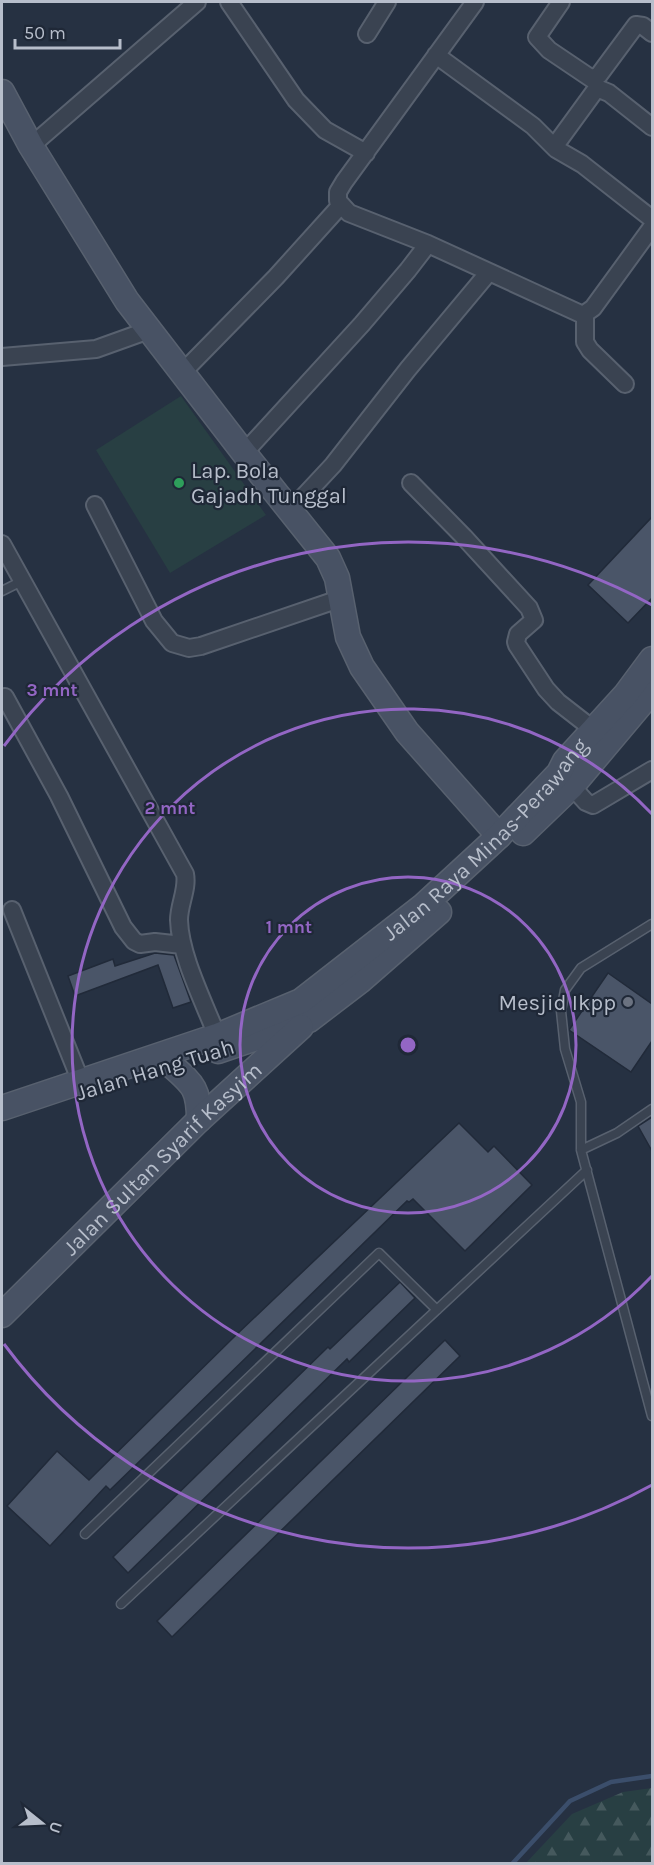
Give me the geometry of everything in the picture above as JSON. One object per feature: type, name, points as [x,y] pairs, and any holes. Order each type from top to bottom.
[{"type":"main road","points":[[2,92],[32,146],[127,302],[328,558],[337,578],[348,637],[362,668],[407,732],[499,836]]},
{"type":"main road","name":"Jalan Raya Minas-Perawang","points":[[305,1010],[565,779],[565,761],[626,694],[652,659]]},
{"type":"main road","name":"Jalan Raya Minas-Perawang","points":[[305,1010],[360,981],[452,900],[565,779],[652,691]]},
{"type":"main road","name":"Jalan Hang Tuah","points":[[2,1108],[217,1036],[305,1010]]},
{"type":"main road","name":"Jalan Hang Tuah","points":[[2,1120],[70,1095],[172,1066],[305,1010]]},
{"type":"main road","name":"Jalan Sultan Syarif Kasyim","points":[[2,1315],[199,1120],[305,1010]]},
{"type":"main road","points":[[172,1066],[192,1083],[199,1104],[199,1120]]},
{"type":"street","points":[[32,146],[197,2]]},
{"type":"street","points":[[229,2],[296,100],[325,130],[366,153]]},
{"type":"street","points":[[367,34],[387,2]]},
{"type":"street","points":[[475,2],[338,192],[337,198],[350,213],[428,244],[564,308],[585,315]]},
{"type":"street","points":[[561,2],[537,37],[549,50],[592,79],[599,75],[636,25],[643,26],[652,33]]},
{"type":"street","points":[[436,56],[533,126],[554,147],[582,164],[652,219]]},
{"type":"street","points":[[554,147],[597,88],[609,93],[652,126]]},
{"type":"street","points":[[182,373],[276,277],[341,205]]},
{"type":"street","points":[[625,384],[590,350],[585,342],[585,315],[593,308],[652,227]]},
{"type":"street","points":[[244,453],[362,324],[428,244]]},
{"type":"street","points":[[291,510],[333,465],[408,369],[489,272]]},
{"type":"street","points":[[2,357],[96,349],[149,330]]},
{"type":"street","points":[[411,483],[529,608],[534,620],[518,634],[517,645],[552,695],[594,730]]},
{"type":"street","points":[[95,505],[154,621],[173,644],[189,648],[201,646],[342,598]]},
{"type":"street","points":[[2,544],[185,874],[186,883],[179,916],[182,945],[217,1036]]},
{"type":"street","points":[[5,697],[58,796],[123,927],[134,941],[140,944],[155,942],[182,945]]},
{"type":"street","points":[[565,779],[586,802],[593,805],[652,770]]},
{"type":"street","points":[[12,910],[81,1082]]},
{"type":"lane","points":[[2,591],[22,581]]},
{"type":"lane","points":[[652,924],[581,968],[565,990],[561,1011],[565,1049],[581,1102],[581,1150],[652,1416]]},
{"type":"lane","points":[[581,1150],[617,1133],[652,1109]]},
{"type":"lane","points":[[121,1604],[587,1170]]},
{"type":"lane","points":[[85,1534],[380,1252],[436,1310]]},
{"type":"green space","name":"Lap. Bola Gajadh Tunggal","points":[[181,396],[266,515],[170,573],[96,450]]},
{"type":"green space","points":[[652,1788],[652,1863],[526,1863],[572,1814],[623,1792]]},
{"type":"building","points":[[652,517],[652,598],[628,623],[588,585]]},
{"type":"building","points":[[155,953],[174,955],[191,1002],[173,1008],[158,965],[75,996],[68,976],[113,959],[115,966]]},
{"type":"building","points":[[608,973],[652,1004],[652,1041],[631,1072],[569,1030]]},
{"type":"building","points":[[652,1117],[652,1151],[638,1126]]},
{"type":"building","points":[[459,1123],[488,1152],[494,1146],[532,1185],[465,1251],[413,1199],[407,1201],[110,1490],[106,1486],[50,1546],[7,1506],[57,1451],[89,1480],[235,1336]]},
{"type":"building","points":[[400,1282],[415,1298],[349,1362],[347,1359],[128,1573],[113,1557],[328,1347],[330,1349]]},
{"type":"building","points":[[445,1340],[460,1356],[172,1637],[157,1621]]},
{"type":"waterway","points":[[512,1864],[570,1801],[611,1782],[652,1776]]},
{"type":"place","name":"Lap. Bola Gajadh Tunggal","points":[[179,483]]},
{"type":"place","name":"Mesjid Ikpp","points":[[628,1002]]}]
